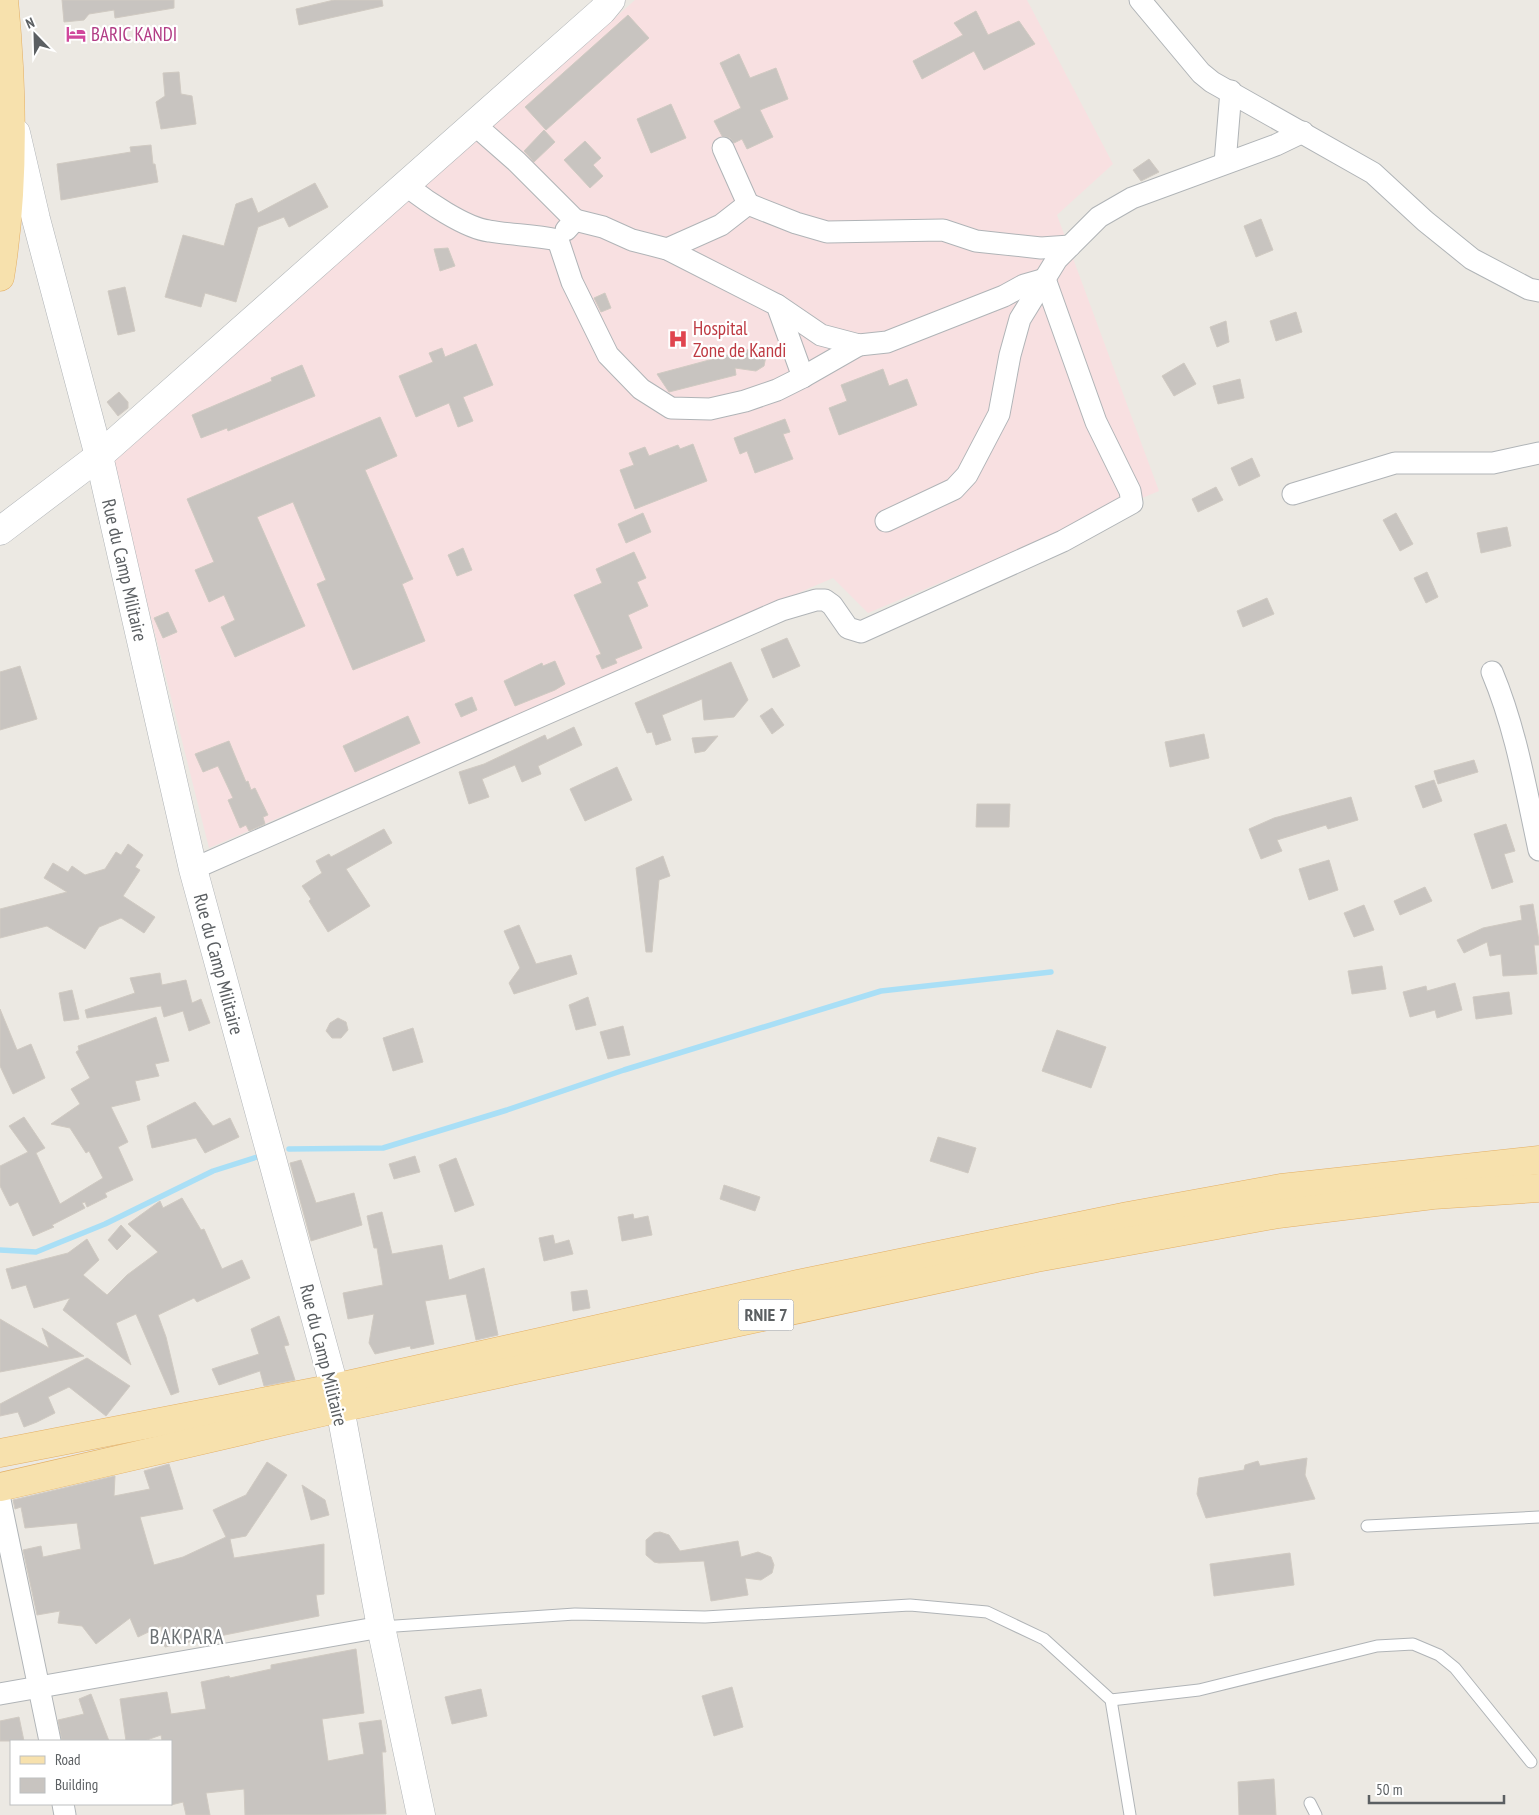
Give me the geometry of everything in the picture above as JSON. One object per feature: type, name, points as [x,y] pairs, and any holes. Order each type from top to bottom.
[{"type":"main road","points":[[0,276],[8,229],[11,115],[4,0]]},
{"type":"main road","name":"RNIE 7","points":[[0,1487],[337,1398],[798,1284],[1128,1216],[1281,1188],[1539,1160]]},
{"type":"main road","name":"RNIE 7","points":[[0,1453],[337,1398],[1036,1258],[1278,1214],[1433,1195],[1539,1188]]},
{"type":"street","points":[[1140,0],[1201,73],[1212,82],[1231,91],[1372,173],[1425,221],[1472,258],[1529,289],[1539,291]]},
{"type":"street","points":[[0,531],[99,456],[407,186],[475,125],[603,4]]},
{"type":"street","points":[[1225,163],[1231,91]]},
{"type":"street","name":"Rue du Camp Militaire","points":[[11,115],[36,219],[99,456],[193,869],[337,1398],[381,1627],[421,1815]]},
{"type":"street","points":[[475,125],[517,162],[575,220],[603,227],[632,240],[666,249],[777,305],[821,335],[859,345],[887,342],[1004,296],[1024,285],[1045,279]]},
{"type":"street","points":[[886,521],[954,490],[967,475],[999,414],[1010,354],[1020,319],[1057,259],[1099,217],[1132,198],[1303,132]]},
{"type":"street","points":[[723,148],[748,204],[796,223],[827,232],[943,230],[976,241],[1041,248],[1070,246]]},
{"type":"street","points":[[407,186],[449,215],[487,231],[531,234],[558,240]]},
{"type":"street","points":[[666,249],[721,225],[748,204]]},
{"type":"street","points":[[558,240],[575,220]]},
{"type":"street","points":[[558,240],[572,282],[608,355],[641,389],[671,408],[710,409],[745,401],[803,377],[859,345]]},
{"type":"street","points":[[193,869],[782,610],[816,600],[825,600],[832,605],[848,628],[861,632],[1063,541],[1121,511],[1132,503],[1130,491],[1096,422],[1045,279]]},
{"type":"street","points":[[777,305],[803,377]]},
{"type":"street","points":[[1293,494],[1394,463],[1493,463],[1539,453]]},
{"type":"street","points":[[1492,672],[1506,704],[1539,850]]},
{"type":"street","points":[[0,1500],[50,1740]]},
{"type":"street","points":[[0,1694],[381,1627]]},
{"type":"lane","points":[[1367,1526],[1539,1516]]},
{"type":"lane","points":[[381,1627],[576,1614],[705,1617],[910,1605],[987,1612],[1044,1639],[1111,1700],[1130,1815]]},
{"type":"lane","points":[[1111,1700],[1199,1690],[1377,1646],[1412,1644],[1438,1655],[1455,1668],[1531,1762]]},
{"type":"lane","points":[[1310,1803],[1316,1815]]},
{"type":"shaded area","name":"Hospital Zone de Kandi","points":[[635,0],[1027,0],[1113,164],[1057,215],[1159,491],[868,613],[833,578],[209,848],[112,463]]},
{"type":"building","points":[[62,0],[174,0],[174,8],[115,18],[114,10],[89,14],[84,20],[64,22]]},
{"type":"building","points":[[334,0],[382,0],[383,6],[299,25],[296,9]]},
{"type":"building","points":[[976,11],[988,35],[1019,21],[1035,44],[984,70],[974,51],[922,79],[913,61],[963,35],[954,23]]},
{"type":"building","points":[[628,15],[649,38],[546,130],[525,107]]},
{"type":"building","points":[[739,54],[750,78],[776,68],[788,99],[760,110],[773,137],[747,149],[742,139],[734,143],[730,138],[722,136],[714,121],[741,108],[720,63]]},
{"type":"building","points":[[179,72],[181,94],[192,96],[196,124],[161,129],[156,102],[165,96],[163,73]]},
{"type":"building","points":[[671,104],[686,138],[651,153],[637,119]]},
{"type":"building","points":[[544,130],[555,142],[534,162],[524,151]]},
{"type":"building","points":[[585,141],[601,158],[593,165],[603,176],[590,188],[564,160]]},
{"type":"building","points":[[151,145],[153,164],[155,164],[158,182],[61,200],[57,164],[131,152],[130,147]]},
{"type":"building","points":[[1149,159],[1159,172],[1141,181],[1133,170]]},
{"type":"building","points":[[315,183],[328,207],[289,227],[284,217],[258,227],[236,302],[205,293],[201,307],[165,297],[183,235],[224,246],[236,204],[252,198],[258,213]]},
{"type":"building","points":[[1261,219],[1273,250],[1256,257],[1244,226]]},
{"type":"building","points":[[448,248],[455,266],[440,271],[434,249]]},
{"type":"building","points":[[125,287],[135,331],[118,335],[108,291]]},
{"type":"building","points":[[605,293],[611,308],[601,312],[594,298]]},
{"type":"building","points":[[1296,312],[1302,332],[1276,341],[1270,321]]},
{"type":"building","points":[[1226,321],[1229,342],[1217,347],[1210,327]]},
{"type":"building","points":[[476,344],[493,385],[463,397],[473,421],[458,427],[449,403],[416,417],[399,376],[433,362],[429,353],[442,348],[445,357]]},
{"type":"building","points":[[759,348],[766,356],[764,366],[756,371],[735,368],[736,375],[669,392],[657,374]]},
{"type":"building","points":[[1184,363],[1196,384],[1174,396],[1162,376]]},
{"type":"building","points":[[302,365],[315,396],[228,431],[227,428],[201,438],[192,415],[272,381],[271,378]]},
{"type":"building","points":[[883,369],[889,386],[907,379],[917,405],[839,435],[829,408],[847,401],[841,385]]},
{"type":"building","points":[[1240,379],[1244,398],[1218,404],[1213,386]]},
{"type":"building","points":[[119,392],[128,402],[128,408],[118,416],[107,402]]},
{"type":"building","points":[[380,417],[397,456],[365,470],[413,579],[402,584],[425,641],[353,670],[317,584],[326,580],[293,502],[257,517],[305,626],[235,657],[221,627],[235,620],[224,595],[209,602],[195,570],[214,562],[187,499]]},
{"type":"building","points":[[785,419],[790,432],[783,434],[793,459],[755,473],[747,451],[740,454],[734,438]]},
{"type":"building","points":[[693,444],[707,481],[635,509],[620,470],[634,465],[629,453],[645,447],[649,456],[678,445],[680,449]]},
{"type":"building","points":[[1252,458],[1260,476],[1239,486],[1231,468]]},
{"type":"building","points":[[1216,487],[1223,500],[1198,512],[1192,499]]},
{"type":"building","points":[[643,513],[651,532],[626,543],[618,524]]},
{"type":"building","points":[[1396,513],[1413,544],[1400,551],[1383,520]]},
{"type":"building","points":[[1507,527],[1511,546],[1481,553],[1477,533]]},
{"type":"building","points":[[463,548],[472,570],[457,576],[448,555]]},
{"type":"building","points":[[634,552],[646,578],[637,582],[648,606],[628,615],[642,648],[615,659],[617,663],[602,669],[596,656],[601,654],[574,595],[602,583],[596,569]]},
{"type":"building","points":[[1427,572],[1438,597],[1426,603],[1414,578]]},
{"type":"building","points":[[1267,598],[1274,614],[1243,627],[1237,611]]},
{"type":"building","points":[[168,612],[177,632],[163,638],[154,618]]},
{"type":"building","points":[[787,638],[800,666],[773,678],[761,649]]},
{"type":"building","points":[[555,661],[565,684],[515,706],[504,681],[542,663],[543,666]]},
{"type":"building","points":[[731,662],[748,700],[734,717],[704,720],[702,699],[662,715],[671,740],[656,745],[652,732],[647,733],[635,703]]},
{"type":"building","points":[[20,666],[37,719],[0,730],[0,672]]},
{"type":"building","points":[[472,697],[477,710],[461,717],[455,704]]},
{"type":"building","points":[[772,708],[784,725],[772,734],[760,716]]},
{"type":"building","points":[[408,716],[420,743],[355,772],[343,746]]},
{"type":"building","points":[[574,727],[582,745],[538,766],[541,774],[522,782],[515,765],[482,779],[489,797],[469,804],[459,772],[484,764],[545,735],[547,740]]},
{"type":"building","points":[[1204,734],[1209,758],[1170,767],[1165,742]]},
{"type":"building","points":[[718,736],[705,751],[695,753],[692,738]]},
{"type":"building","points":[[229,741],[246,782],[248,781],[251,790],[255,788],[268,815],[263,817],[265,824],[249,831],[246,825],[240,828],[228,800],[233,798],[218,766],[203,772],[195,754]]},
{"type":"building","points":[[1474,760],[1478,772],[1438,784],[1434,771]]},
{"type":"building","points":[[617,767],[632,800],[585,821],[570,789]]},
{"type":"building","points":[[1434,780],[1442,801],[1423,808],[1415,786]]},
{"type":"building","points":[[1351,797],[1358,820],[1328,829],[1326,825],[1277,840],[1282,851],[1261,859],[1249,829],[1274,818]]},
{"type":"building","points":[[977,804],[1010,804],[1009,827],[976,827]]},
{"type":"building","points":[[1506,824],[1515,851],[1504,854],[1513,882],[1492,889],[1474,834]]},
{"type":"building","points":[[384,829],[392,843],[346,869],[370,906],[328,932],[302,886],[322,873],[316,861],[329,854],[331,857]]},
{"type":"building","points":[[128,844],[143,855],[135,867],[140,870],[123,896],[155,917],[144,933],[121,918],[99,927],[85,949],[47,926],[0,938],[0,909],[67,892],[44,878],[53,863],[68,872],[72,866],[85,875],[105,869],[116,852],[121,855]]},
{"type":"building","points":[[663,856],[670,876],[659,880],[652,952],[646,952],[636,868]]},
{"type":"building","points":[[1329,860],[1338,890],[1309,900],[1299,869]]},
{"type":"building","points":[[1425,887],[1432,901],[1400,915],[1394,901]]},
{"type":"building","points":[[1533,904],[1539,941],[1539,945],[1534,945],[1537,974],[1503,976],[1501,954],[1490,956],[1487,942],[1464,953],[1457,940],[1483,928],[1522,920],[1520,906]]},
{"type":"building","points":[[1364,905],[1374,930],[1354,937],[1344,913]]},
{"type":"building","points":[[519,925],[536,964],[571,955],[577,974],[514,994],[509,983],[520,968],[504,931]]},
{"type":"building","points":[[1382,966],[1386,989],[1352,994],[1348,971]]},
{"type":"building","points":[[160,973],[162,985],[186,980],[192,1003],[201,999],[210,1023],[189,1031],[183,1011],[164,1017],[161,1006],[87,1018],[85,1010],[135,993],[130,978]]},
{"type":"building","points":[[1455,983],[1462,1010],[1437,1018],[1435,1010],[1410,1017],[1403,992],[1426,986],[1427,991]]},
{"type":"building","points":[[72,990],[79,1019],[64,1021],[59,993]]},
{"type":"building","points":[[1509,992],[1512,1014],[1476,1019],[1473,997]]},
{"type":"building","points":[[588,997],[596,1025],[576,1030],[569,1005]]},
{"type":"building","points":[[0,1009],[17,1050],[31,1044],[45,1078],[13,1094],[0,1066]]},
{"type":"building","points":[[156,1017],[169,1061],[155,1064],[159,1076],[135,1081],[140,1100],[111,1107],[128,1142],[118,1147],[133,1180],[105,1193],[107,1197],[87,1207],[85,1202],[82,1203],[85,1208],[52,1225],[54,1227],[33,1236],[18,1202],[10,1206],[0,1186],[0,1166],[28,1152],[9,1126],[24,1117],[45,1148],[36,1153],[60,1204],[103,1178],[89,1151],[86,1153],[70,1128],[51,1124],[80,1104],[71,1089],[90,1078],[76,1052],[79,1050],[78,1046]]},
{"type":"building","points":[[338,1018],[346,1022],[348,1030],[341,1038],[332,1038],[326,1031],[330,1023]]},
{"type":"building","points":[[623,1026],[630,1055],[608,1059],[600,1032]]},
{"type":"building","points":[[413,1028],[423,1062],[393,1071],[383,1038]]},
{"type":"building","points":[[1057,1030],[1106,1047],[1091,1088],[1042,1071]]},
{"type":"building","points":[[195,1102],[213,1126],[230,1118],[239,1137],[205,1153],[196,1138],[152,1148],[147,1126]]},
{"type":"building","points":[[938,1137],[976,1148],[968,1173],[930,1161]]},
{"type":"building","points":[[415,1156],[420,1172],[394,1179],[389,1164]]},
{"type":"building","points":[[456,1158],[474,1205],[455,1212],[439,1165]]},
{"type":"building","points":[[301,1160],[316,1203],[354,1193],[362,1225],[311,1241],[290,1163]]},
{"type":"building","points":[[724,1185],[760,1197],[755,1211],[720,1199]]},
{"type":"building","points":[[182,1198],[201,1230],[204,1229],[222,1269],[242,1260],[250,1278],[197,1302],[194,1298],[158,1315],[166,1337],[179,1392],[171,1395],[136,1314],[116,1323],[131,1365],[63,1310],[70,1298],[34,1308],[26,1285],[12,1289],[6,1269],[68,1253],[87,1239],[99,1260],[83,1275],[107,1295],[127,1275],[158,1252],[128,1224],[160,1201],[163,1208]]},
{"type":"building","points":[[382,1212],[392,1254],[442,1245],[449,1280],[484,1268],[498,1335],[476,1340],[466,1294],[425,1301],[434,1344],[411,1349],[410,1346],[375,1354],[369,1343],[374,1314],[348,1319],[343,1293],[383,1285],[377,1248],[374,1248],[367,1216]]},
{"type":"building","points":[[633,1214],[634,1219],[648,1216],[652,1235],[622,1241],[618,1217]]},
{"type":"building","points":[[121,1225],[131,1236],[117,1250],[108,1240]]},
{"type":"building","points":[[553,1235],[555,1244],[569,1240],[573,1254],[544,1261],[539,1238]]},
{"type":"building","points":[[587,1290],[590,1308],[573,1311],[571,1292]]},
{"type":"building","points":[[279,1316],[289,1345],[284,1346],[295,1380],[264,1386],[260,1371],[219,1385],[212,1369],[259,1354],[251,1329]]},
{"type":"building","points":[[0,1319],[49,1348],[42,1328],[84,1356],[0,1372]]},
{"type":"building","points":[[87,1358],[130,1386],[106,1416],[69,1387],[48,1397],[55,1413],[37,1422],[24,1427],[18,1412],[0,1416],[0,1404]]},
{"type":"building","points":[[1307,1458],[1305,1475],[1315,1499],[1206,1518],[1197,1494],[1199,1478],[1244,1470],[1245,1465],[1258,1461],[1260,1466]]},
{"type":"building","points":[[267,1462],[287,1475],[246,1536],[230,1539],[234,1558],[324,1544],[324,1594],[316,1595],[319,1616],[165,1647],[161,1626],[138,1637],[130,1618],[96,1644],[82,1626],[58,1623],[60,1611],[37,1615],[23,1550],[41,1546],[43,1557],[81,1549],[77,1523],[25,1528],[21,1507],[15,1509],[13,1500],[115,1476],[114,1496],[150,1489],[144,1471],[169,1464],[183,1509],[140,1517],[154,1565],[183,1557],[226,1537],[213,1510],[246,1495]]},
{"type":"building","points":[[302,1485],[325,1500],[329,1515],[311,1520]]},
{"type":"building","points":[[660,1532],[669,1535],[680,1551],[738,1541],[741,1557],[758,1552],[771,1557],[774,1565],[772,1573],[761,1580],[745,1578],[748,1595],[711,1601],[704,1561],[659,1563],[654,1562],[646,1555],[646,1540],[654,1533]]},
{"type":"building","points":[[1290,1553],[1294,1585],[1214,1596],[1210,1564]]},
{"type":"building","points":[[356,1649],[364,1713],[322,1719],[328,1761],[364,1754],[359,1723],[381,1720],[386,1752],[382,1752],[386,1814],[245,1815],[244,1789],[206,1793],[210,1815],[186,1815],[183,1802],[172,1805],[172,1740],[162,1740],[161,1735],[147,1740],[126,1740],[120,1699],[167,1692],[171,1714],[206,1709],[201,1682],[271,1669],[271,1665]]},
{"type":"building","points":[[732,1687],[743,1727],[714,1736],[702,1696]]},
{"type":"building","points":[[481,1689],[487,1716],[452,1724],[445,1697]]},
{"type":"building","points":[[91,1694],[109,1740],[62,1740],[58,1720],[84,1714],[79,1699]]},
{"type":"building","points":[[19,1717],[24,1740],[0,1741],[0,1721]]},
{"type":"building","points":[[1274,1779],[1276,1815],[1239,1815],[1238,1782]]},
{"type":"waterway","points":[[289,1149],[383,1148],[507,1110],[624,1070],[881,991],[1051,972]]},
{"type":"waterway","points":[[0,1250],[36,1252],[105,1224],[213,1171],[257,1157]]},
{"type":"place","name":"BARIC KANDI","points":[[76,34]]},
{"type":"place","name":"Hospital Zone de Kandi","points":[[678,339]]},
{"type":"district","name":"BAKPARA","points":[[187,1637]]}]
